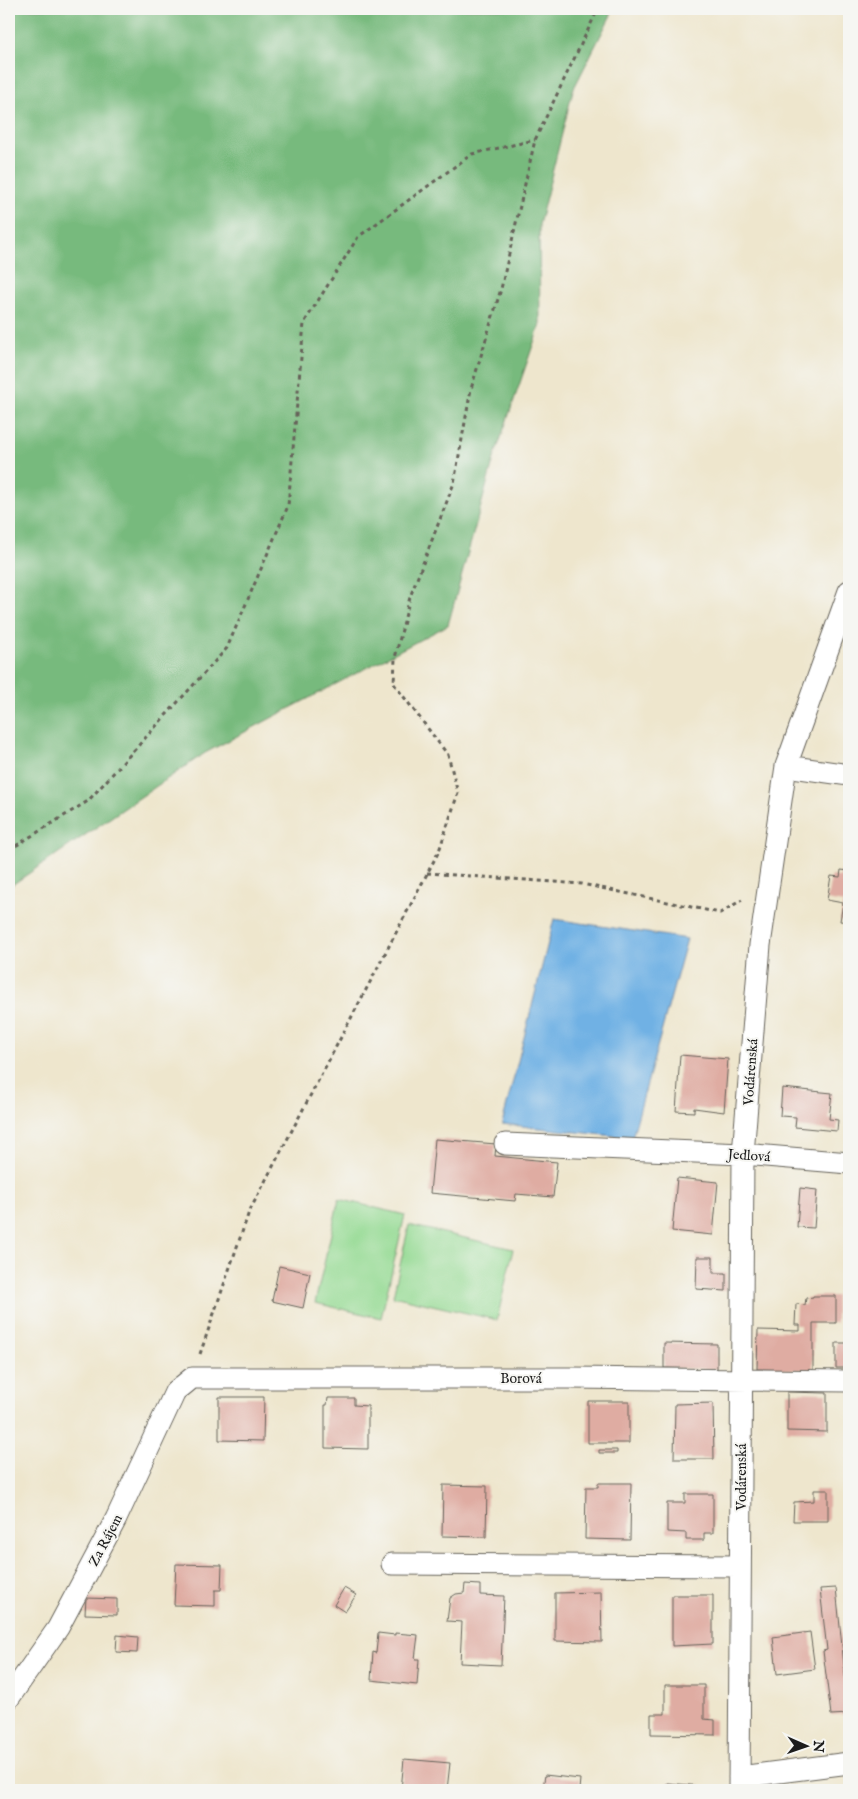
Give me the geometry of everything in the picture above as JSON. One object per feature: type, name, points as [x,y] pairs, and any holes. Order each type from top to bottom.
[{"type":"street","name":"Vodárenská","points":[[739,1783],[743,1154],[760,945],[786,766],[849,591]]},
{"type":"street","points":[[786,766],[849,775]]},
{"type":"street","name":"Jedlová","points":[[505,1144],[743,1154],[849,1163]]},
{"type":"street","name":"Borová","points":[[192,1378],[571,1378],[849,1382]]},
{"type":"street","name":"Za Rájem","points":[[9,1698],[58,1628],[116,1519],[175,1392],[192,1378]]},
{"type":"street","points":[[392,1564],[740,1566]]},
{"type":"street","points":[[739,1783],[849,1763]]},
{"type":"path","points":[[192,1378],[249,1212],[439,851],[458,793],[448,755],[394,684],[395,658],[410,597],[454,483],[471,390],[501,289],[535,140],[598,9]]},
{"type":"path","points":[[9,850],[88,801],[228,648],[288,506],[304,323],[358,237],[472,154],[535,140]]},
{"type":"path","points":[[427,873],[582,884],[720,913],[769,885]]},
{"type":"green space","points":[[9,9],[614,9],[573,90],[539,225],[540,325],[495,455],[448,625],[205,753],[9,887]]},
{"type":"green space","points":[[339,1199],[405,1215],[381,1318],[315,1303]]},
{"type":"green space","points":[[409,1225],[513,1249],[497,1320],[393,1296]]},
{"type":"water","points":[[554,919],[687,939],[632,1138],[502,1124]]},
{"type":"building","points":[[841,870],[849,871],[849,922],[840,921],[843,903],[827,900],[831,876],[840,877]]},
{"type":"building","points":[[680,1055],[728,1059],[724,1112],[694,1108],[694,1112],[676,1111]]},
{"type":"building","points":[[782,1088],[832,1093],[829,1119],[838,1120],[837,1131],[795,1127],[796,1117],[780,1116]]},
{"type":"building","points":[[435,1139],[496,1144],[495,1156],[557,1162],[553,1197],[516,1194],[515,1201],[430,1193]]},
{"type":"building","points":[[677,1178],[718,1182],[713,1235],[672,1231]]},
{"type":"building","points":[[800,1188],[817,1190],[814,1228],[797,1227]]},
{"type":"building","points":[[697,1257],[713,1257],[713,1273],[726,1273],[726,1291],[696,1289]]},
{"type":"building","points":[[279,1266],[310,1273],[303,1308],[272,1301]]},
{"type":"building","points":[[813,1296],[836,1296],[836,1323],[813,1323],[813,1370],[757,1369],[758,1330],[800,1331],[800,1325],[795,1325],[796,1304],[805,1305],[806,1298]]},
{"type":"building","points":[[847,1323],[849,1323],[849,1368],[836,1368],[836,1343],[847,1343]]},
{"type":"building","points":[[664,1343],[717,1344],[717,1369],[664,1368]]},
{"type":"building","points":[[787,1392],[827,1393],[827,1432],[787,1431]]},
{"type":"building","points":[[219,1397],[264,1397],[263,1441],[219,1440]]},
{"type":"building","points":[[328,1398],[354,1398],[354,1405],[368,1406],[368,1449],[325,1448],[325,1405],[327,1405]]},
{"type":"building","points":[[588,1401],[629,1401],[629,1443],[588,1443]]},
{"type":"building","points":[[713,1403],[714,1459],[674,1459],[675,1404]]},
{"type":"building","points":[[599,1450],[617,1450],[617,1453],[599,1453]]},
{"type":"building","points":[[598,1483],[631,1483],[630,1540],[585,1539],[586,1487],[598,1487]]},
{"type":"building","points":[[443,1485],[487,1486],[486,1537],[442,1536]]},
{"type":"building","points":[[814,1490],[828,1490],[828,1521],[793,1521],[794,1502],[814,1501]]},
{"type":"building","points":[[685,1494],[713,1494],[713,1533],[704,1533],[704,1540],[686,1540],[686,1533],[667,1532],[667,1503],[685,1503]]},
{"type":"building","points":[[176,1564],[222,1565],[221,1590],[215,1590],[215,1606],[174,1605]]},
{"type":"building","points":[[465,1584],[480,1585],[480,1595],[504,1596],[501,1665],[460,1663],[462,1622],[447,1621],[450,1598],[456,1594],[464,1593]]},
{"type":"building","points":[[344,1588],[356,1595],[345,1612],[334,1605]]},
{"type":"building","points":[[836,1588],[849,1714],[831,1715],[823,1651],[827,1650],[820,1589]]},
{"type":"building","points":[[601,1592],[602,1642],[555,1641],[555,1593]]},
{"type":"building","points":[[672,1595],[713,1595],[713,1644],[672,1646]]},
{"type":"building","points":[[86,1598],[117,1599],[117,1615],[85,1614]]},
{"type":"building","points":[[810,1632],[815,1669],[777,1674],[773,1637]]},
{"type":"building","points":[[378,1633],[418,1635],[415,1659],[419,1659],[417,1685],[371,1680],[373,1652],[376,1653]]},
{"type":"building","points":[[117,1635],[138,1637],[137,1653],[116,1652]]},
{"type":"building","points":[[665,1685],[704,1685],[704,1719],[715,1720],[715,1735],[651,1734],[651,1714],[665,1714]]},
{"type":"building","points":[[404,1759],[450,1763],[447,1790],[401,1790]]},
{"type":"building","points":[[545,1775],[580,1779],[579,1790],[537,1790],[538,1788],[543,1788]]},
{"type":"building","points":[[667,1783],[701,1786],[701,1790],[666,1790]]}]
